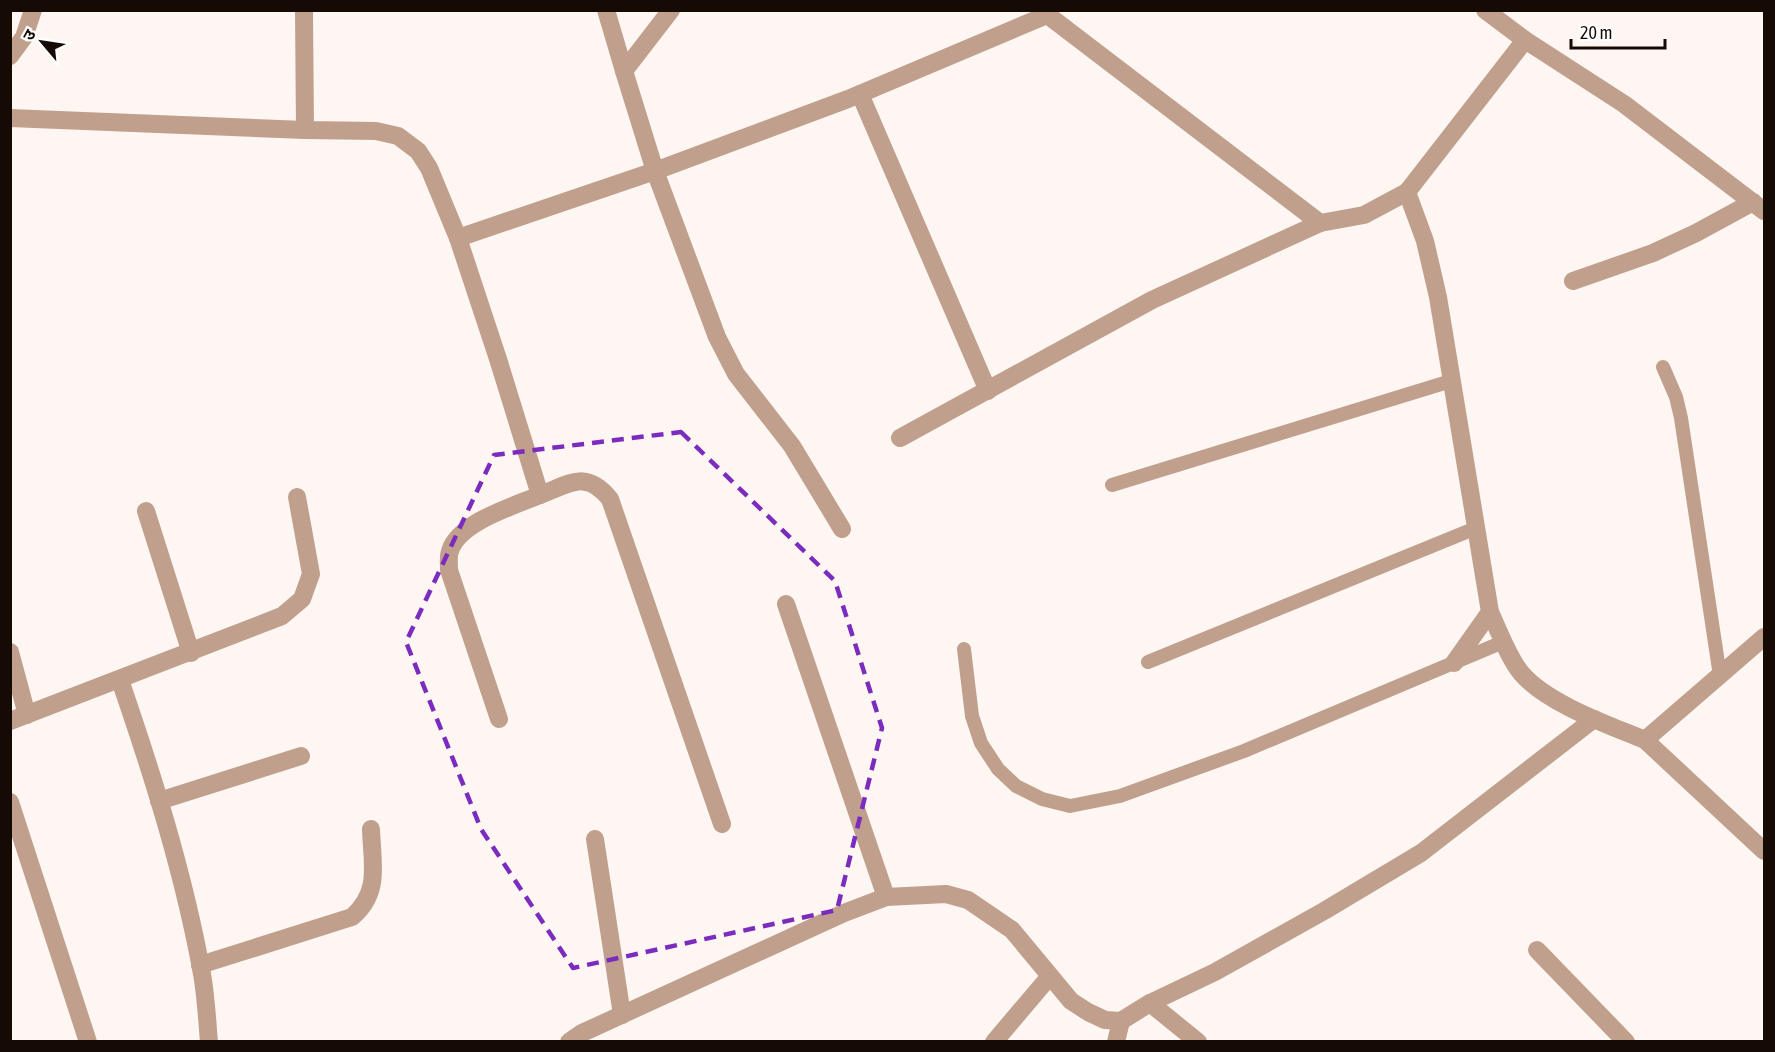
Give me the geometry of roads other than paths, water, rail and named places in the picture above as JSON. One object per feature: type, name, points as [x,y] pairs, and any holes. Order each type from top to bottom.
[{"type":"street","points":[[10,56],[24,37],[33,10]]},
{"type":"street","points":[[304,10],[305,130]]},
{"type":"street","points":[[606,10],[655,171],[717,337],[736,374],[792,446],[842,529]]},
{"type":"street","points":[[624,71],[670,10]]},
{"type":"street","points":[[1485,10],[1526,40],[1624,104],[1759,207]]},
{"type":"street","points":[[458,238],[655,171],[860,94],[1044,13],[1320,223]]},
{"type":"street","points":[[900,438],[1152,300],[1320,223],[1364,215],[1407,192],[1526,40]]},
{"type":"street","points":[[860,94],[988,391]]},
{"type":"street","points":[[10,118],[376,131],[398,136],[418,151],[429,168],[458,238],[540,495]]},
{"type":"street","points":[[1407,192],[1425,241],[1438,297],[1490,612],[1503,642],[1522,674],[1553,699],[1645,740],[1764,850]]},
{"type":"street","points":[[1573,281],[1653,253],[1759,207]]},
{"type":"street","points":[[499,719],[449,570],[450,551],[458,538],[476,523],[540,495],[579,481],[590,481],[601,488],[610,499],[722,824]]},
{"type":"street","points":[[10,652],[19,718],[282,616],[302,599],[311,574],[297,496]]},
{"type":"street","points":[[146,512],[190,653]]},
{"type":"street","points":[[786,604],[886,897]]},
{"type":"street","points":[[1454,663],[1490,612]]},
{"type":"street","points":[[1645,740],[1764,637]]},
{"type":"street","points":[[120,680],[144,748],[183,884],[200,965],[210,1041]]},
{"type":"street","points":[[569,1041],[844,913],[886,897],[946,894],[968,900],[1012,930],[1071,1001],[1105,1020],[1121,1021],[1150,1003],[1215,972],[1420,853],[1594,719]]},
{"type":"street","points":[[159,801],[301,756]]},
{"type":"street","points":[[10,802],[88,1041]]},
{"type":"street","points":[[200,965],[352,917],[364,906],[373,888],[371,829]]},
{"type":"street","points":[[595,839],[622,1015]]},
{"type":"street","points":[[1537,950],[1626,1041]]},
{"type":"street","points":[[994,1041],[1050,976]]},
{"type":"street","points":[[1150,1003],[1198,1041]]},
{"type":"street","points":[[1116,1041],[1121,1021]]},
{"type":"lane","points":[[1663,367],[1676,397],[1681,418],[1720,676]]},
{"type":"lane","points":[[1112,485],[1451,381]]},
{"type":"lane","points":[[1148,662],[1476,528]]},
{"type":"lane","points":[[964,649],[972,716],[981,743],[998,769],[1016,786],[1042,799],[1070,806],[1120,796],[1244,751],[1503,642]]}]
